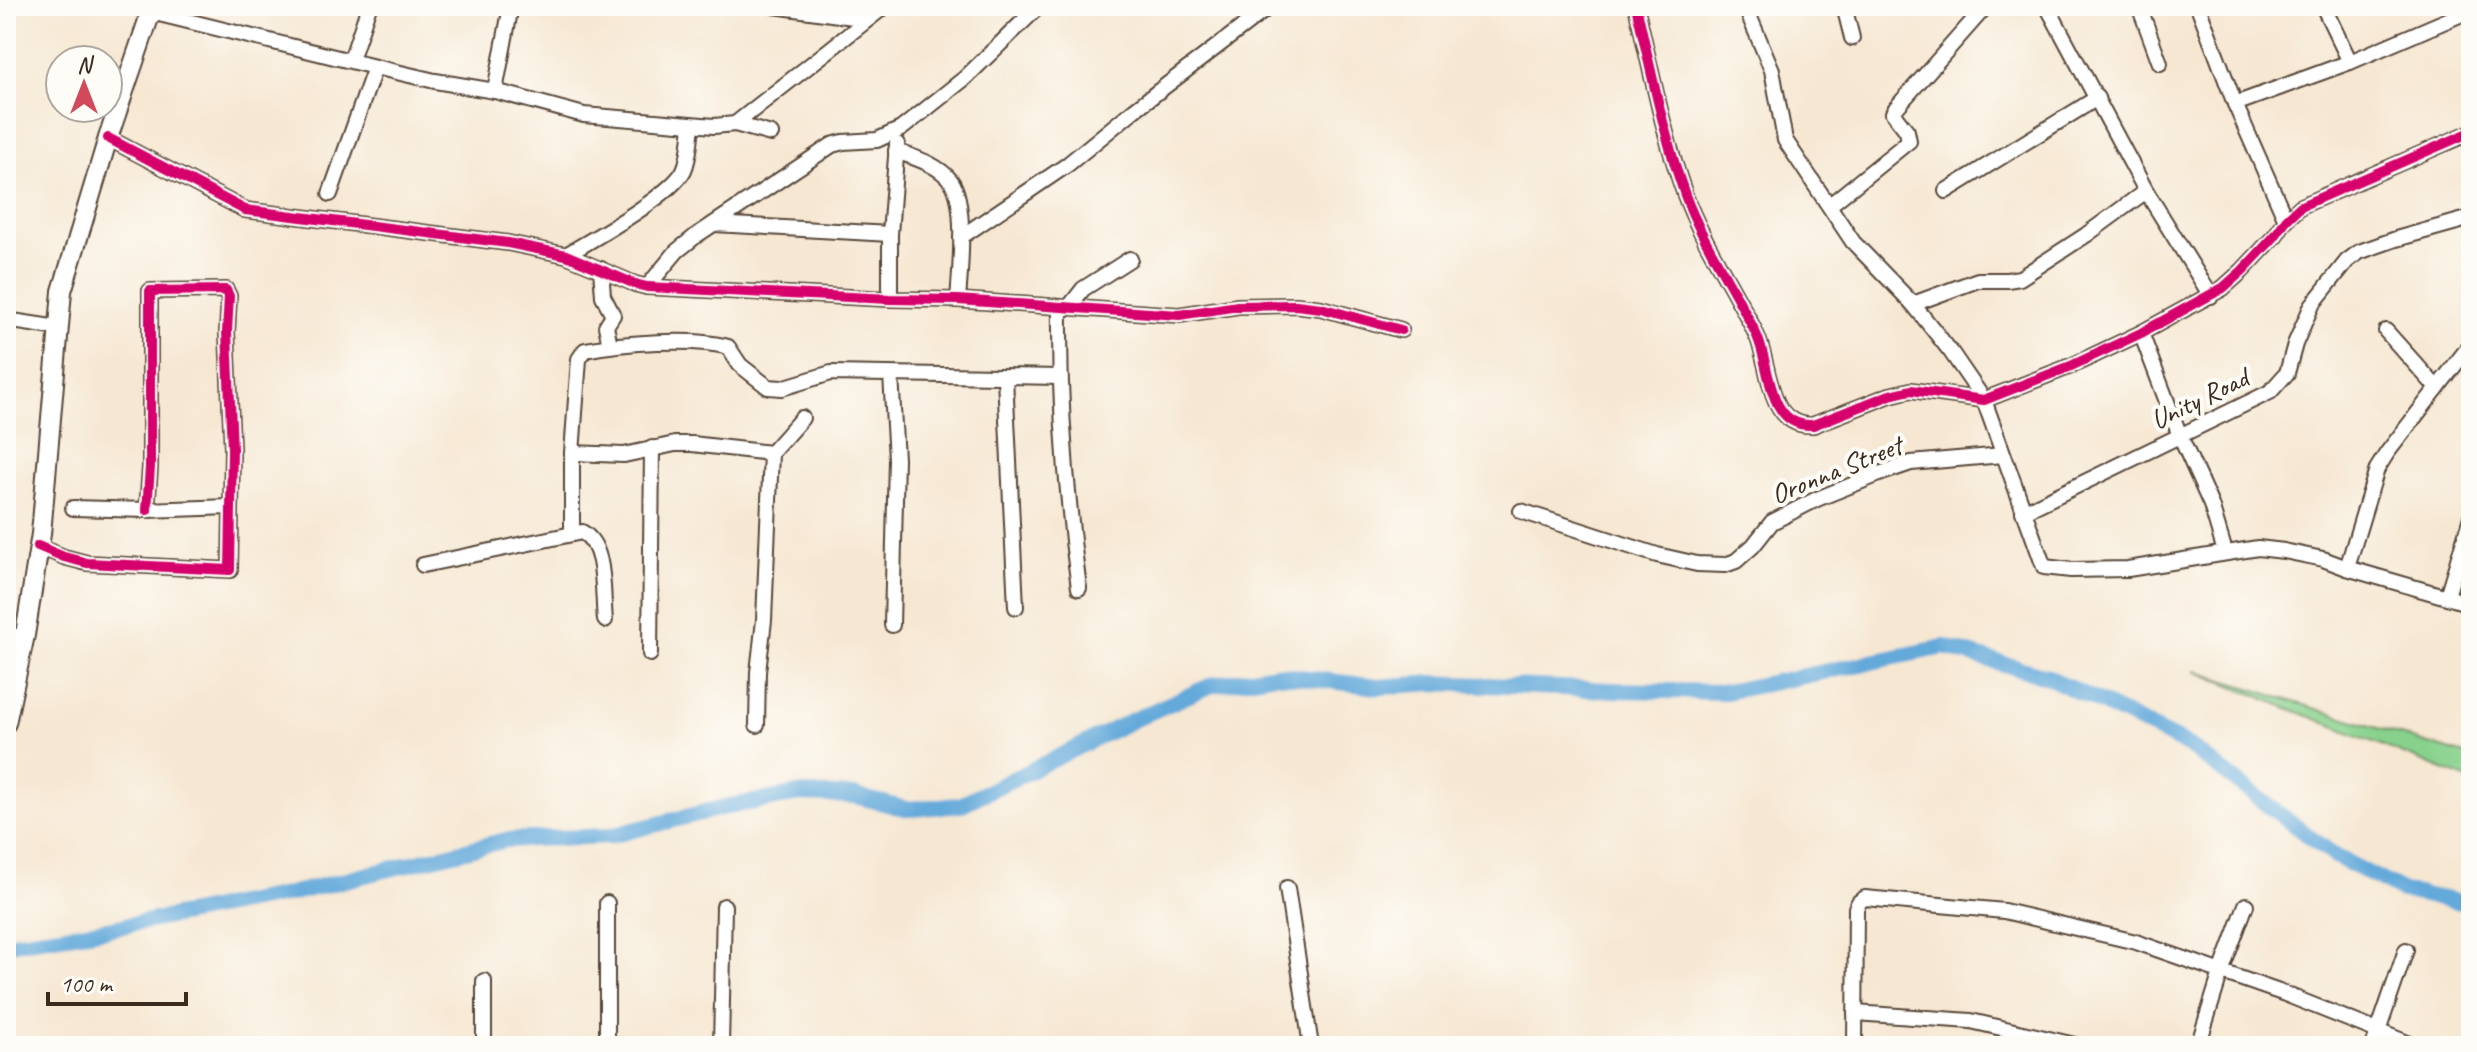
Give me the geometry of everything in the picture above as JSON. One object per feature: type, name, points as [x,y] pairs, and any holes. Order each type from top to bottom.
[{"type":"main road","points":[[6,723],[15,637],[44,511],[60,305],[108,138],[152,9]]},
{"type":"street","points":[[351,60],[369,6]]},
{"type":"street","points":[[495,91],[511,6]]},
{"type":"street","points":[[774,6],[868,19]]},
{"type":"street","points":[[735,124],[885,6]]},
{"type":"street","points":[[647,287],[677,251],[832,145],[877,140],[901,129],[965,78],[1039,6]]},
{"type":"street","points":[[961,237],[1067,165],[1270,6]]},
{"type":"street","points":[[1636,6],[1685,197],[1758,339],[1776,403],[1787,417],[1802,425],[1813,425],[1911,390],[1984,400],[2071,366],[2211,296],[2242,271],[2301,206],[2471,132]]},
{"type":"street","points":[[1745,6],[1772,70],[1785,140],[1853,242],[1913,304],[1984,400],[2044,567],[2128,569],[2258,548],[2323,559],[2471,604]]},
{"type":"street","points":[[1844,6],[1852,38]]},
{"type":"street","points":[[1830,205],[1909,141],[1907,131],[1893,113],[1986,6]]},
{"type":"street","points":[[2047,6],[2146,191],[2211,296]]},
{"type":"street","points":[[2139,6],[2160,63]]},
{"type":"street","points":[[2198,6],[2235,104],[2286,220]]},
{"type":"street","points":[[2323,6],[2350,62]]},
{"type":"street","points":[[152,9],[375,67],[495,91],[584,115],[692,126],[735,124],[771,134]]},
{"type":"street","points":[[2235,104],[2350,62],[2471,10]]},
{"type":"street","points":[[330,194],[375,67]]},
{"type":"street","points":[[1946,191],[2097,98]]},
{"type":"street","points":[[566,255],[626,219],[671,186],[683,172],[692,126]]},
{"type":"street","points":[[890,299],[890,234],[896,151],[901,129]]},
{"type":"street","points":[[108,138],[245,210],[508,243],[566,255],[647,287],[958,300],[1179,315],[1238,306],[1296,305],[1321,308],[1401,330]]},
{"type":"street","points":[[896,151],[931,165],[957,191],[961,237],[958,300]]},
{"type":"street","points":[[1913,304],[1978,280],[2020,278],[2146,191]]},
{"type":"street","name":"Unity Road","points":[[2023,512],[2270,392],[2287,373],[2295,344],[2312,305],[2347,261],[2359,252],[2396,239],[2471,218]]},
{"type":"street","points":[[714,224],[890,234]]},
{"type":"street","points":[[1079,588],[1066,483],[1059,377],[1065,307],[1083,289],[1130,259]]},
{"type":"street","points":[[601,269],[603,296],[613,315],[606,326],[610,345]]},
{"type":"street","points":[[38,546],[87,563],[230,570],[232,449],[227,332],[229,296],[226,290],[150,291],[147,510]]},
{"type":"street","points":[[6,320],[58,328]]},
{"type":"street","points":[[2386,331],[2437,388]]},
{"type":"street","points":[[2141,333],[2180,436],[2211,505],[2225,552]]},
{"type":"street","points":[[572,533],[572,453],[580,354],[585,350],[610,345],[708,342],[728,347],[740,365],[768,387],[782,388],[831,373],[1059,377]]},
{"type":"street","points":[[2347,568],[2377,469],[2471,344]]},
{"type":"street","points":[[891,375],[896,459],[892,625]]},
{"type":"street","points":[[1005,377],[1016,607]]},
{"type":"street","points":[[757,725],[771,453],[802,418]]},
{"type":"street","points":[[572,453],[624,455],[675,444],[771,453]]},
{"type":"street","points":[[650,654],[652,448]]},
{"type":"street","name":"Oronna Street","points":[[1521,511],[1657,555],[1697,564],[1725,565],[1736,561],[1753,546],[1772,522],[1817,499],[1882,473],[1911,463],[2003,455]]},
{"type":"street","points":[[73,508],[147,510],[230,507]]},
{"type":"street","points":[[2447,596],[2471,517]]},
{"type":"street","points":[[423,565],[582,532],[591,537],[596,545],[605,620]]},
{"type":"street","points":[[1287,888],[1311,1046]]},
{"type":"street","points":[[1855,1046],[1856,908],[1865,898],[2004,911],[2136,942],[2285,994],[2415,1046]]},
{"type":"street","points":[[607,903],[607,1046]]},
{"type":"street","points":[[2198,1046],[2246,905]]},
{"type":"street","points":[[721,1046],[724,906]]},
{"type":"street","points":[[2373,1046],[2406,950]]},
{"type":"street","points":[[484,981],[484,1046]]},
{"type":"street","points":[[1855,1013],[1971,1021],[2079,1046]]},
{"type":"green space","points":[[2195,671],[2471,757],[2471,781]]},
{"type":"waterway","points":[[6,944],[107,929],[285,895],[506,840],[610,836],[725,807],[799,794],[855,796],[907,809],[960,805],[1135,719],[1212,685],[1275,674],[1378,687],[1433,683],[1726,692],[1944,647],[2046,676],[2189,746],[2335,856],[2402,891],[2471,904]]},
{"type":"cycle path","points":[[1636,6],[1664,125],[1685,195],[1757,336],[1779,406],[1787,417],[1798,423],[1813,425],[1911,390],[1984,400],[2071,366],[2141,333],[2223,288],[2301,206],[2471,132]]},
{"type":"cycle path","points":[[108,138],[245,210],[508,243],[566,255],[647,287],[958,300],[1179,315],[1238,306],[1296,305],[1321,308],[1401,330]]},
{"type":"cycle path","points":[[38,546],[87,563],[230,570],[232,449],[227,332],[229,296],[226,290],[150,291],[150,467],[147,510]]}]
